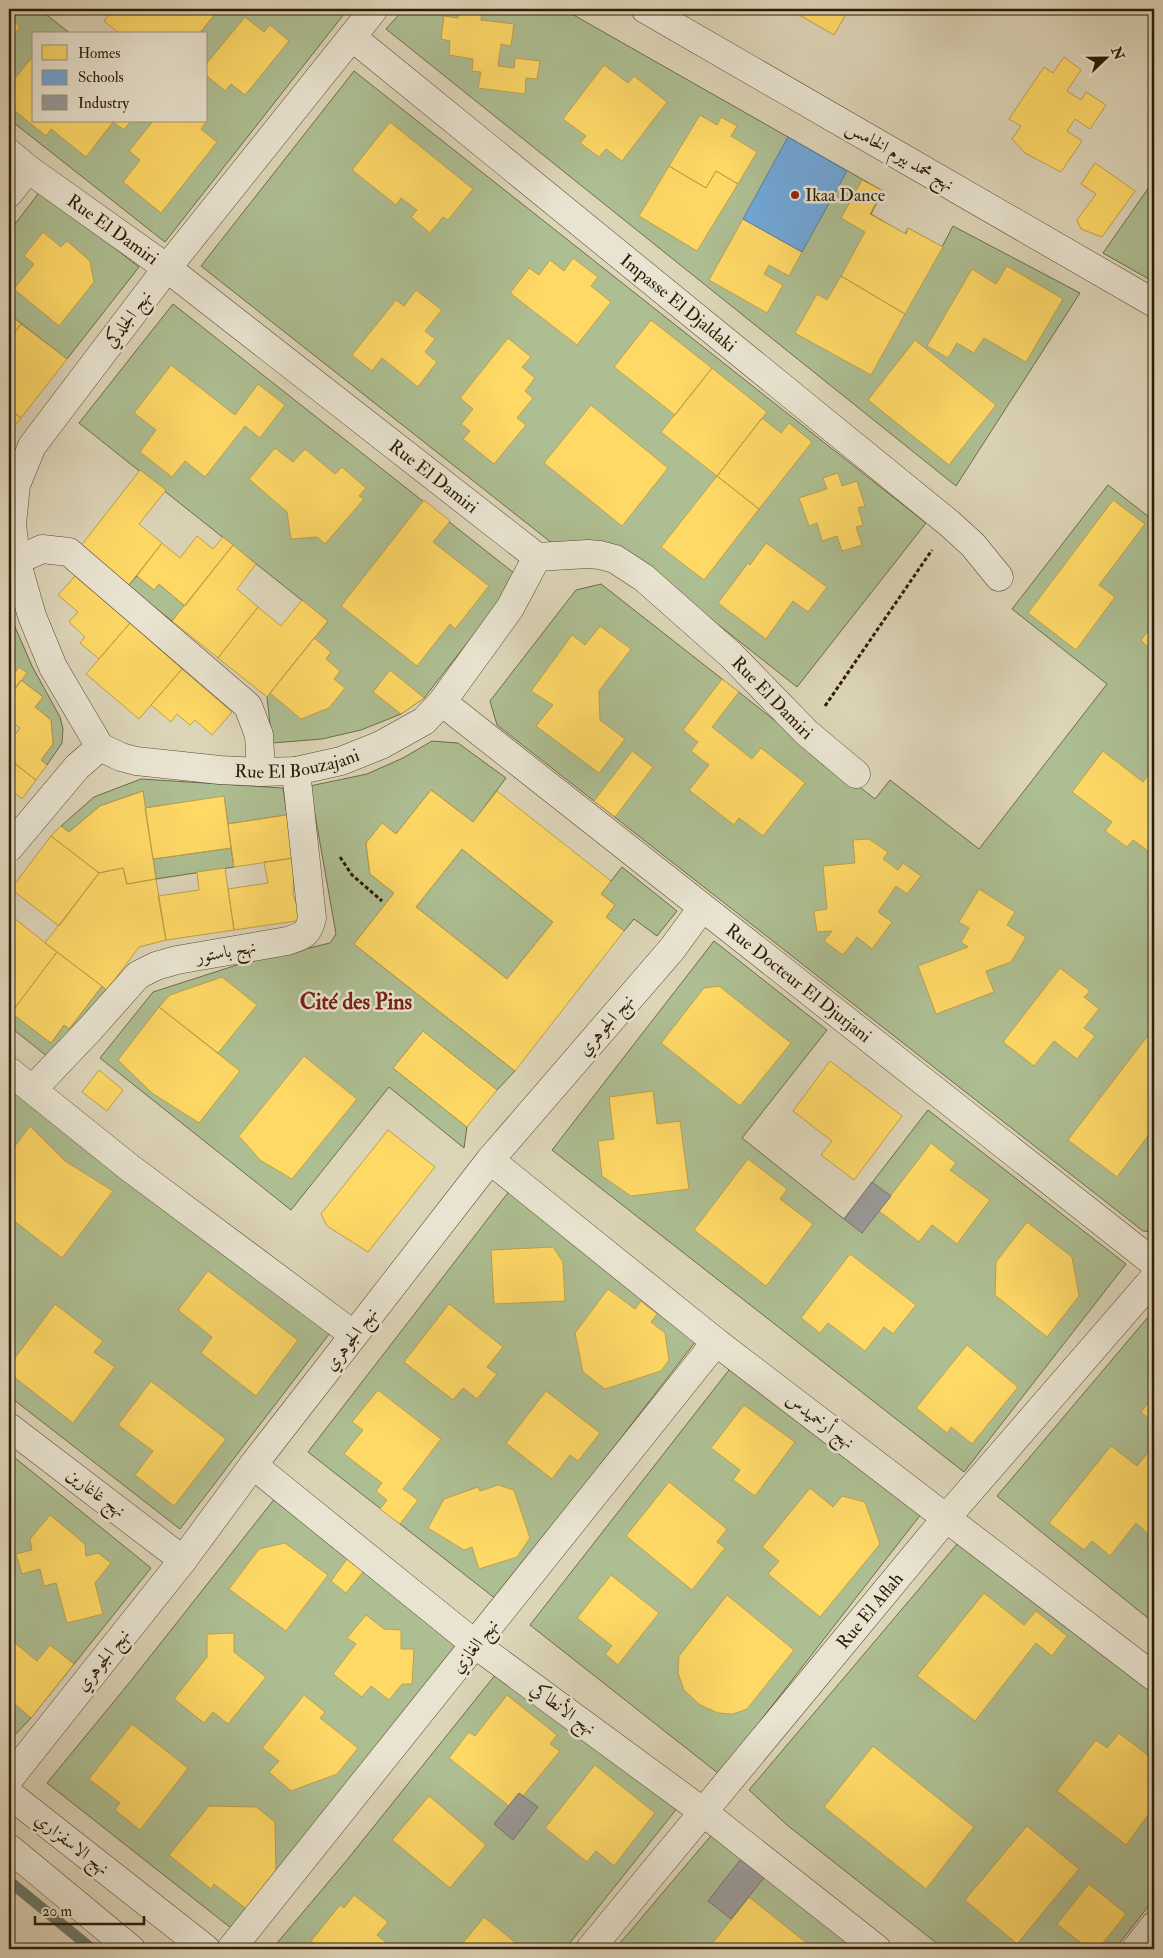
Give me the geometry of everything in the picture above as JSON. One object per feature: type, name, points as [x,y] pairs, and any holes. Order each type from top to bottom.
[{"type":"street","name":"نهج الجلدكي","points":[[100,747],[53,667],[12,562],[12,524],[16,485],[32,446],[167,268],[374,9]]},
{"type":"street","name":"نهج محمد بيرم الخامس","points":[[645,9],[1154,303]]},
{"type":"street","name":"Impasse El Djaldaki","points":[[352,37],[950,524],[973,545],[999,577]]},
{"type":"street","name":"Rue El Damiri","points":[[18,161],[167,268],[537,557],[588,554],[615,559],[644,578],[730,655],[807,733],[856,774]]},
{"type":"street","points":[[9,193],[18,161]]},
{"type":"street","points":[[12,562],[42,549],[69,552],[248,706],[258,735],[261,772]]},
{"type":"street","name":"Rue El Bouzajani","points":[[100,747],[121,757],[136,761],[220,770],[261,772],[296,771],[341,761],[381,745],[424,721],[442,702],[510,608],[537,557]]},
{"type":"street","name":"Rue Docteur El Djurjani","points":[[442,702],[1154,1263]]},
{"type":"street","points":[[9,848],[77,767],[100,747]]},
{"type":"street","name":"نهج باستور","points":[[33,1089],[138,975],[156,966],[177,960],[287,941],[303,936],[310,928],[312,918],[296,771]]},
{"type":"street","name":"نهج الجوهري","points":[[9,1779],[183,1560],[253,1465],[490,1160],[672,949],[702,908]]},
{"type":"street","points":[[9,1071],[130,1168],[354,1335]]},
{"type":"street","name":"نهج أرخميدس","points":[[490,1160],[716,1342],[1154,1678]]},
{"type":"street","name":"Rue El Aflah","points":[[590,1949],[946,1517],[1154,1278]]},
{"type":"street","name":"نهج الغازي","points":[[231,1949],[476,1645],[716,1342]]},
{"type":"street","name":"نهج غاغارين","points":[[9,1426],[183,1560]]},
{"type":"street","name":"نهج الأنطاكي","points":[[253,1465],[476,1645],[702,1811],[878,1949]]},
{"type":"street","name":"نهج الاسفزاري","points":[[9,1794],[206,1949]]},
{"type":"street","points":[[9,1848],[131,1949]]},
{"type":"street","points":[[1136,1949],[1154,1926]]},
{"type":"path","points":[[807,733],[950,524]]},
{"type":"path","points":[[336,851],[352,876],[382,901]]},
{"type":"green space","points":[[9,9],[39,9],[68,32],[32,32],[32,122],[208,122],[208,32],[201,32],[219,9],[348,9],[165,242],[9,119]]},
{"type":"green space","points":[[404,9],[563,9],[883,191],[871,214],[905,234],[908,228],[942,247],[953,226],[1080,293],[956,486],[386,29]]},
{"type":"green space","points":[[354,71],[926,523],[797,687],[620,547],[557,547],[201,266]]},
{"type":"green space","points":[[1154,180],[1154,282],[1103,253]]},
{"type":"green space","points":[[41,190],[139,267],[67,359],[9,314],[9,232]]},
{"type":"green space","points":[[173,304],[519,577],[424,698],[401,714],[361,730],[322,739],[272,743],[267,697],[328,621],[79,423]]},
{"type":"green space","points":[[1108,485],[1154,521],[1154,1232],[1143,1231],[497,725],[490,701],[576,590],[601,584],[875,799],[890,780],[979,849],[1107,684],[1012,609]]},
{"type":"green space","points":[[137,576],[154,590],[159,584],[185,606],[172,621],[128,586]]},
{"type":"green space","points":[[9,613],[32,666],[60,717],[63,729],[62,743],[47,765],[41,760],[53,744],[51,720],[35,707],[43,697],[21,680],[9,697]]},
{"type":"green space","points":[[432,741],[458,743],[506,778],[473,822],[431,790],[396,834],[382,824],[366,843],[370,874],[394,893],[354,944],[515,1071],[497,1090],[423,1031],[393,1068],[467,1127],[464,1148],[389,1087],[291,1210],[100,1058],[153,992],[237,965],[330,943],[336,934],[310,786],[367,774],[403,758]]},
{"type":"green space","points":[[141,779],[283,788],[287,815],[228,824],[224,797],[145,808],[143,791],[100,806],[69,832],[61,826],[94,797]]},
{"type":"green space","points":[[231,848],[234,867],[156,879],[153,859]]},
{"type":"green space","points":[[462,849],[553,922],[507,979],[416,907]]},
{"type":"green space","points":[[622,867],[677,911],[657,936],[634,919],[624,931],[606,917],[615,905],[601,894]]},
{"type":"green space","points":[[714,941],[827,1030],[742,1138],[844,1219],[928,1110],[1126,1264],[964,1472],[552,1150]]},
{"type":"green space","points":[[102,986],[107,990],[53,1061],[9,1026],[9,1011],[51,1043],[64,1025],[69,1029]]},
{"type":"green space","points":[[9,1077],[333,1329],[180,1529],[9,1396]]},
{"type":"green space","points":[[514,1185],[703,1332],[496,1599],[308,1452]]},
{"type":"green space","points":[[1154,1310],[1154,1623],[997,1496]]},
{"type":"green space","points":[[736,1361],[925,1509],[719,1774],[530,1625]]},
{"type":"green space","points":[[9,1453],[151,1568],[31,1718],[9,1741]]},
{"type":"green space","points":[[276,1497],[460,1642],[231,1928],[47,1783],[130,1682]]},
{"type":"green space","points":[[963,1537],[1154,1687],[1154,1899],[1115,1949],[944,1949],[787,1825],[749,1790]]},
{"type":"green space","points":[[504,1664],[679,1806],[565,1949],[272,1949],[347,1860]]},
{"type":"green space","points":[[715,1831],[862,1949],[615,1949]]},
{"type":"building: Homes","points":[[113,9],[219,9],[201,32],[118,32],[104,21]]},
{"type":"building: Homes","points":[[459,9],[482,9],[481,20],[514,24],[511,46],[501,44],[498,66],[514,68],[515,58],[540,61],[537,79],[526,78],[525,94],[478,88],[481,72],[472,71],[473,59],[449,55],[450,41],[441,39],[444,16],[458,18]]},
{"type":"building: Homes","points":[[789,9],[849,9],[834,35]]},
{"type":"building: Homes","points":[[9,17],[20,27],[9,41]]},
{"type":"building: Homes","points":[[245,17],[264,32],[270,25],[289,41],[245,95],[231,84],[225,91],[208,77],[208,62]]},
{"type":"building: Homes","points":[[32,57],[32,122],[113,122],[86,157],[51,129],[46,136],[9,106],[9,72],[16,77]]},
{"type":"building: Homes","points":[[1064,57],[1081,70],[1067,91],[1081,100],[1086,92],[1106,105],[1090,129],[1075,119],[1067,131],[1082,141],[1061,172],[1025,153],[1012,139],[1021,126],[1009,119],[1044,67],[1053,73]]},
{"type":"building: Homes","points":[[604,65],[628,83],[634,76],[667,102],[622,161],[606,149],[599,157],[580,143],[586,136],[563,119]]},
{"type":"building: Homes","points":[[700,115],[717,125],[721,117],[737,126],[731,136],[757,152],[738,184],[716,171],[706,188],[669,166]]},
{"type":"building: Homes","points":[[113,122],[130,122],[124,130]]},
{"type":"building: Homes","points":[[152,122],[206,122],[201,129],[217,142],[161,213],[123,182],[140,160],[129,151]]},
{"type":"building: Homes","points":[[390,122],[473,189],[448,220],[443,217],[430,233],[411,217],[417,210],[401,198],[396,205],[352,170]]},
{"type":"building: Homes","points":[[1095,163],[1135,191],[1102,237],[1081,229],[1077,220],[1096,194],[1081,184]]},
{"type":"building: Homes","points":[[669,166],[706,188],[716,171],[738,184],[697,251],[639,216]]},
{"type":"building: Homes","points":[[862,180],[883,191],[870,214],[906,234],[908,228],[943,247],[905,314],[841,276],[865,232],[841,218]]},
{"type":"building: Homes","points":[[743,219],[802,252],[789,276],[769,265],[764,274],[783,285],[767,313],[709,280]]},
{"type":"building: Homes","points":[[43,232],[61,247],[67,241],[90,261],[94,282],[59,326],[14,289],[34,264],[24,256]]},
{"type":"building: Homes","points":[[573,258],[598,277],[591,286],[611,302],[577,345],[510,293],[529,268],[539,275],[550,260],[564,271]]},
{"type":"building: Homes","points":[[1007,266],[1063,299],[1026,362],[984,338],[974,353],[957,343],[948,358],[927,346],[972,269],[996,284]]},
{"type":"building: Homes","points":[[841,276],[905,314],[871,375],[795,333],[817,294],[827,300]]},
{"type":"building: Homes","points":[[416,290],[442,310],[425,331],[435,339],[425,352],[437,362],[418,387],[382,358],[372,371],[352,355],[396,300],[404,306]]},
{"type":"building: Homes","points":[[9,314],[21,324],[9,340]]},
{"type":"building: Homes","points":[[651,320],[712,368],[675,415],[614,367]]},
{"type":"building: Homes","points":[[21,324],[67,359],[21,418],[9,409],[9,377],[15,369],[9,364],[9,340]]},
{"type":"building: Homes","points":[[508,338],[531,357],[522,367],[535,378],[525,391],[533,398],[517,418],[526,425],[494,464],[463,439],[470,431],[461,424],[473,409],[460,398]]},
{"type":"building: Homes","points":[[915,340],[996,405],[949,465],[868,400]]},
{"type":"building: Homes","points":[[171,365],[235,415],[258,384],[285,405],[260,438],[245,426],[205,477],[185,461],[172,477],[140,452],[156,430],[134,413]]},
{"type":"building: Homes","points":[[712,368],[767,412],[717,476],[661,432]]},
{"type":"building: Homes","points":[[591,405],[668,468],[622,526],[544,463]]},
{"type":"building: Homes","points":[[9,409],[21,418],[9,434]]},
{"type":"building: Homes","points":[[762,418],[781,433],[789,423],[812,442],[759,509],[717,476]]},
{"type":"building: Homes","points":[[275,448],[293,462],[305,449],[335,474],[342,467],[366,488],[359,496],[364,499],[325,544],[317,537],[291,539],[287,512],[249,479]]},
{"type":"building: Homes","points":[[140,470],[166,490],[139,524],[162,543],[128,586],[80,547]]},
{"type":"building: Homes","points":[[838,473],[842,486],[857,481],[865,506],[858,508],[863,525],[856,527],[862,545],[842,551],[837,536],[822,541],[817,523],[809,526],[799,498],[827,489],[823,478]]},
{"type":"building: Homes","points":[[717,476],[759,509],[704,580],[661,547]]},
{"type":"building: Homes","points":[[424,500],[450,521],[433,542],[489,586],[455,629],[450,624],[417,666],[341,606]]},
{"type":"building: Homes","points":[[1113,500],[1145,524],[1099,585],[1115,597],[1076,650],[1028,613]]},
{"type":"building: Homes","points":[[197,536],[213,549],[223,537],[233,545],[185,606],[159,584],[154,590],[137,576],[162,543],[180,558]]},
{"type":"building: Homes","points":[[766,543],[827,587],[808,612],[793,601],[766,639],[718,603],[748,563],[750,565]]},
{"type":"building: Homes","points":[[233,545],[256,564],[237,589],[258,607],[218,658],[172,621]]},
{"type":"building: Homes","points":[[75,576],[130,623],[99,659],[80,643],[85,637],[69,622],[78,612],[58,595]]},
{"type":"building: Homes","points":[[302,600],[328,621],[267,697],[218,658],[258,607],[281,626]]},
{"type":"building: Homes","points":[[130,623],[182,669],[139,719],[86,674]]},
{"type":"building: Homes","points":[[1154,623],[1154,654],[1141,640]]},
{"type":"building: Homes","points":[[600,626],[631,649],[599,691],[600,720],[625,739],[599,773],[536,726],[553,705],[531,691],[572,635],[585,645]]},
{"type":"building: Homes","points":[[314,638],[331,652],[326,659],[340,671],[334,679],[345,688],[329,708],[301,719],[270,693]]},
{"type":"building: Homes","points":[[19,667],[27,673],[15,689],[9,684],[9,681]]},
{"type":"building: Homes","points":[[182,669],[232,712],[212,735],[195,720],[190,725],[177,714],[171,722],[151,705]]},
{"type":"building: Homes","points":[[390,670],[424,698],[401,714],[373,692]]},
{"type":"building: Homes","points":[[722,679],[739,692],[712,727],[752,759],[761,748],[805,783],[763,836],[739,818],[734,825],[689,790],[709,765],[691,751],[698,742],[683,730]]},
{"type":"building: Homes","points":[[21,680],[43,697],[35,707],[51,720],[53,744],[41,760],[47,765],[36,780],[9,759],[9,743],[20,728],[9,720],[9,697]]},
{"type":"building: Homes","points":[[632,751],[653,767],[615,817],[594,801]]},
{"type":"building: Homes","points":[[1103,751],[1143,782],[1151,771],[1154,774],[1154,852],[1152,854],[1133,840],[1127,847],[1105,831],[1112,822],[1072,792]]},
{"type":"building: Homes","points":[[9,759],[36,780],[22,799],[15,793],[9,801]]},
{"type":"building: Homes","points":[[431,790],[473,822],[497,791],[611,881],[601,894],[615,905],[606,917],[624,931],[515,1071],[354,944],[394,893],[370,874],[366,843],[382,823],[396,834]],"holes":[[[462,849],[553,922],[507,979],[416,907]]]},
{"type":"building: Homes","points":[[143,791],[156,879],[127,884],[123,868],[99,873],[51,836],[61,826],[69,832],[100,806]]},
{"type":"building: Homes","points":[[224,796],[231,848],[153,859],[145,808]]},
{"type":"building: Homes","points":[[287,815],[294,858],[234,867],[228,824]]},
{"type":"building: Homes","points":[[51,836],[99,873],[59,926],[11,889]]},
{"type":"building: Homes","points":[[869,839],[888,852],[883,859],[898,870],[903,863],[921,876],[907,894],[896,886],[878,912],[892,922],[872,949],[857,937],[843,955],[824,941],[832,931],[817,932],[814,911],[827,909],[823,866],[855,863],[853,840]]},
{"type":"building: Homes","points":[[294,858],[293,895],[303,920],[234,930],[228,889],[268,883],[264,862]]},
{"type":"building: Homes","points":[[123,868],[127,884],[156,879],[166,940],[139,947],[107,990],[45,943],[99,873]]},
{"type":"building: Homes","points":[[225,868],[234,930],[166,940],[158,896],[199,890],[197,872]]},
{"type":"building: Homes","points":[[979,889],[1015,912],[1007,925],[1026,937],[1011,962],[986,971],[994,992],[936,1014],[918,966],[968,947],[961,942],[969,928],[959,922]]},
{"type":"building: Homes","points":[[9,914],[57,952],[11,1013],[9,1011]]},
{"type":"building: Homes","points":[[57,952],[102,986],[69,1029],[64,1025],[51,1043],[11,1013]]},
{"type":"building: Homes","points":[[1060,968],[1090,991],[1084,997],[1099,1009],[1084,1028],[1095,1036],[1077,1059],[1054,1041],[1034,1066],[1003,1042]]},
{"type":"building: Homes","points":[[222,977],[257,1005],[218,1053],[159,1007],[170,995]]},
{"type":"building: Homes","points":[[719,986],[791,1043],[740,1106],[661,1043],[704,988]]},
{"type":"building: Homes","points":[[159,1007],[240,1071],[199,1123],[152,1093],[118,1060]]},
{"type":"building: Homes","points":[[423,1031],[497,1090],[467,1127],[393,1068]]},
{"type":"building: Homes","points":[[1154,1032],[1154,1128],[1117,1177],[1068,1140],[1146,1038]]},
{"type":"building: Homes","points":[[304,1056],[357,1099],[292,1179],[260,1160],[239,1136]]},
{"type":"building: Homes","points":[[830,1061],[902,1116],[854,1180],[821,1155],[832,1141],[793,1111]]},
{"type":"building: Homes","points":[[99,1070],[123,1090],[107,1111],[82,1092]]},
{"type":"building: Homes","points":[[653,1091],[657,1124],[680,1121],[689,1189],[631,1196],[602,1176],[598,1141],[614,1139],[609,1097]]},
{"type":"building: Homes","points":[[30,1126],[65,1161],[113,1191],[62,1258],[9,1217],[9,1154]]},
{"type":"building: Homes","points":[[388,1130],[435,1167],[368,1252],[327,1226],[321,1214]]},
{"type":"building: Homes","points":[[931,1143],[956,1163],[950,1170],[990,1200],[957,1244],[932,1225],[919,1242],[879,1211]]},
{"type":"building: Homes","points":[[748,1159],[787,1189],[780,1199],[813,1224],[766,1286],[694,1230]]},
{"type":"building: Homes","points":[[1027,1222],[1072,1257],[1076,1278],[1079,1296],[1047,1337],[995,1295],[996,1262]]},
{"type":"building: Homes","points":[[553,1247],[563,1262],[565,1301],[494,1304],[491,1250]]},
{"type":"building: Homes","points":[[850,1254],[916,1305],[893,1334],[884,1327],[865,1351],[828,1323],[820,1333],[801,1318]]},
{"type":"building: Homes","points":[[208,1271],[298,1340],[256,1396],[201,1353],[212,1337],[178,1310]]},
{"type":"building: Homes","points":[[608,1289],[635,1309],[641,1301],[657,1314],[651,1322],[665,1333],[669,1360],[661,1371],[605,1389],[583,1372],[575,1333]]},
{"type":"building: Homes","points":[[55,1304],[103,1341],[94,1352],[115,1367],[73,1423],[9,1373],[9,1366]]},
{"type":"building: Homes","points":[[449,1304],[503,1347],[487,1367],[497,1374],[477,1399],[463,1388],[453,1400],[404,1362]]},
{"type":"building: Homes","points":[[967,1345],[1018,1387],[972,1444],[951,1427],[947,1433],[916,1408]]},
{"type":"building: Homes","points":[[151,1381],[226,1439],[174,1506],[135,1475],[153,1451],[118,1425]]},
{"type":"building: Homes","points":[[378,1390],[441,1439],[403,1489],[418,1500],[400,1524],[380,1509],[387,1500],[376,1491],[382,1483],[344,1454],[363,1430],[352,1422]]},
{"type":"building: Homes","points":[[546,1391],[600,1433],[578,1461],[570,1455],[552,1479],[506,1443]]},
{"type":"building: Homes","points":[[1154,1395],[1154,1423],[1141,1412]]},
{"type":"building: Homes","points":[[744,1405],[795,1442],[755,1496],[733,1480],[740,1470],[711,1448]]},
{"type":"building: Homes","points":[[1111,1446],[1137,1466],[1148,1452],[1154,1457],[1154,1507],[1151,1512],[1154,1515],[1154,1527],[1148,1534],[1136,1523],[1110,1556],[1092,1541],[1084,1550],[1049,1523]]},
{"type":"building: Homes","points":[[669,1482],[727,1529],[717,1542],[725,1548],[692,1590],[626,1536]]},
{"type":"building: Homes","points":[[498,1485],[514,1490],[530,1538],[517,1557],[479,1569],[472,1547],[464,1550],[428,1528],[444,1499],[478,1487],[480,1491]]},
{"type":"building: Homes","points":[[810,1488],[833,1507],[842,1496],[865,1502],[880,1544],[820,1617],[768,1574],[779,1561],[762,1547]]},
{"type":"building: Homes","points":[[50,1515],[85,1544],[86,1556],[98,1553],[111,1563],[95,1583],[103,1614],[67,1623],[56,1583],[44,1586],[40,1569],[22,1574],[16,1554],[32,1550],[30,1539]]},
{"type":"building: Homes","points":[[285,1543],[328,1575],[286,1631],[229,1589],[259,1549]]},
{"type":"building: Homes","points":[[350,1555],[366,1568],[346,1593],[331,1581]]},
{"type":"building: Homes","points":[[611,1575],[659,1613],[618,1665],[605,1654],[612,1646],[577,1618]]},
{"type":"building: Homes","points":[[984,1593],[1024,1625],[1036,1611],[1067,1636],[1052,1656],[1036,1643],[975,1721],[917,1676]]},
{"type":"building: Homes","points":[[727,1595],[794,1650],[747,1709],[733,1714],[718,1713],[700,1705],[684,1690],[678,1673],[679,1656]]},
{"type":"building: Homes","points":[[366,1615],[384,1629],[401,1630],[401,1649],[414,1649],[412,1684],[402,1684],[389,1700],[371,1686],[362,1697],[333,1674],[356,1644],[347,1638]]},
{"type":"building: Homes","points":[[234,1633],[234,1652],[266,1677],[228,1724],[213,1712],[204,1723],[174,1699],[207,1657],[207,1634]]},
{"type":"building: Homes","points":[[9,1638],[37,1661],[50,1645],[74,1664],[31,1718],[9,1699]]},
{"type":"building: Homes","points":[[304,1695],[325,1712],[320,1718],[358,1748],[337,1774],[291,1791],[269,1772],[279,1761],[262,1748]]},
{"type":"building: Homes","points":[[507,1695],[557,1735],[550,1744],[560,1751],[523,1796],[519,1793],[509,1806],[449,1758],[469,1732],[475,1736]]},
{"type":"building: Homes","points":[[132,1724],[188,1768],[140,1830],[115,1810],[120,1803],[89,1779]]},
{"type":"building: Homes","points":[[1119,1733],[1154,1760],[1154,1807],[1126,1845],[1057,1791],[1096,1740],[1107,1748]]},
{"type":"building: Homes","points":[[873,1746],[974,1827],[926,1889],[824,1807]]},
{"type":"building: Homes","points":[[595,1765],[655,1813],[614,1866],[596,1851],[587,1862],[545,1828]]},
{"type":"building: Homes","points":[[429,1796],[486,1845],[450,1888],[392,1840]]},
{"type":"building: Homes","points":[[209,1806],[256,1807],[275,1822],[276,1875],[249,1911],[214,1884],[211,1889],[169,1855]]},
{"type":"building: Homes","points":[[1027,1826],[1079,1869],[1017,1944],[965,1900]]},
{"type":"building: Homes","points":[[1089,1884],[1126,1914],[1098,1949],[1089,1949],[1057,1924]]},
{"type":"building: Homes","points":[[354,1895],[388,1922],[377,1935],[394,1949],[320,1949],[311,1941],[340,1905],[344,1908]]},
{"type":"building: Homes","points":[[749,1897],[814,1949],[708,1949]]},
{"type":"building: Homes","points":[[484,1917],[523,1949],[458,1949]]},
{"type":"building: Schools","name":"Ikaa Dance","points":[[788,137],[847,171],[802,252],[743,219]]},
{"type":"building: Industry","points":[[872,1182],[891,1196],[862,1233],[844,1219]]},
{"type":"building: Industry","points":[[519,1793],[538,1807],[513,1840],[494,1824]]},
{"type":"building: Industry","points":[[744,1855],[767,1874],[731,1919],[708,1901]]},
{"type":"waterway","points":[[9,1881],[92,1949]]},
{"type":"place","name":"Ikaa Dance","points":[[795,195]]},
{"type":"district","name":"Cité des Pins","points":[[356,1002]]}]
